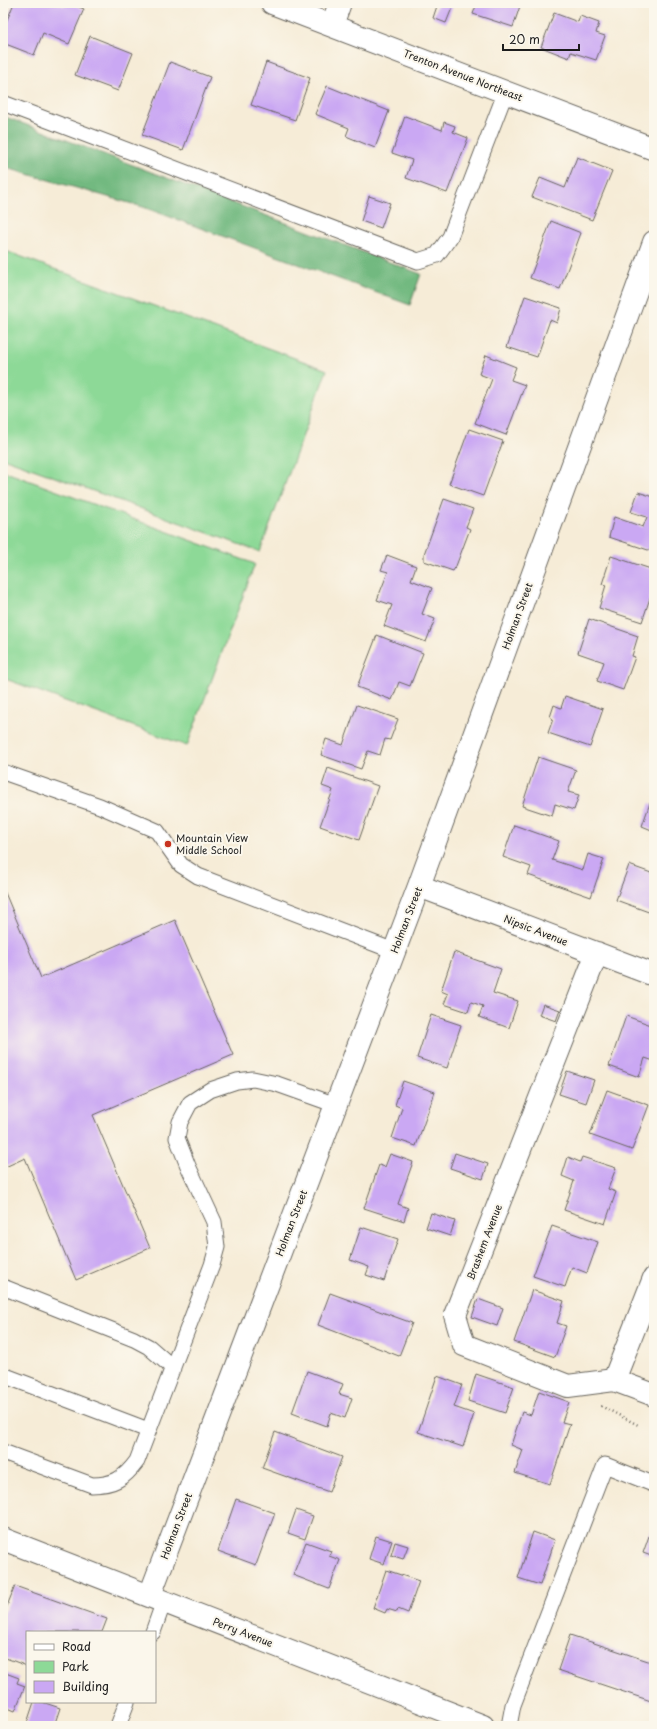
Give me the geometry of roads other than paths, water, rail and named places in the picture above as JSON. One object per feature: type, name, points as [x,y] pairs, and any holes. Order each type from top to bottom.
[{"type":"street","name":"Trenton Avenue Northeast","points":[[272,3],[506,91],[654,149]]},
{"type":"street","points":[[332,25],[340,3]]},
{"type":"street","name":"Holman Street","points":[[157,1598],[336,1104],[419,886],[654,242]]},
{"type":"street","name":"Nipsic Avenue","points":[[419,886],[654,975]]},
{"type":"street","name":"Brashem Avenue","points":[[597,953],[455,1314],[464,1345],[568,1386],[614,1380],[654,1394]]},
{"type":"street","points":[[614,1380],[654,1278]]},
{"type":"street","name":"Perry Avenue","points":[[3,1539],[483,1726]]},
{"type":"lane","points":[[3,103],[418,261],[437,254],[450,237],[506,91]]},
{"type":"lane","points":[[3,772],[100,806],[157,831],[182,866],[198,876],[394,951]]},
{"type":"lane","points":[[3,1452],[92,1485],[106,1485],[129,1472],[137,1461],[212,1265],[217,1247],[214,1222],[188,1166],[178,1138],[180,1122],[190,1103],[210,1090],[237,1080],[253,1079],[277,1084],[336,1104]]},
{"type":"lane","points":[[3,1287],[134,1339],[149,1347],[173,1368]]},
{"type":"lane","points":[[3,1375],[148,1430]]},
{"type":"lane","points":[[509,1726],[516,1697],[605,1465],[653,1484]]},
{"type":"lane","points":[[153,1631],[157,1598]]},
{"type":"lane","points":[[118,1726],[127,1703]]},
{"type":"place","name":"Mountain View Middle School","points":[[168,844]]}]
